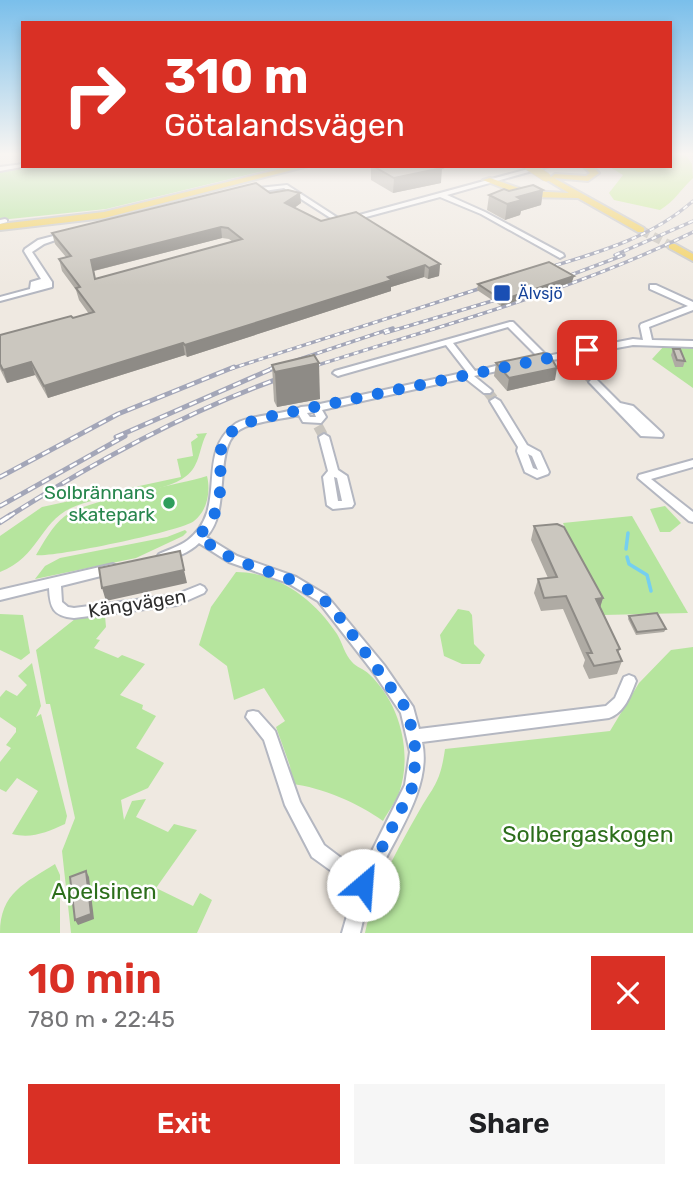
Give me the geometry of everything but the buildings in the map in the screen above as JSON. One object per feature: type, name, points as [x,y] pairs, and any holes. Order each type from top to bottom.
[{"type":"main road","points":[[1,223],[68,216],[159,199]]},
{"type":"main road","points":[[1,223],[104,215],[171,199]]},
{"type":"main road","points":[[585,199],[644,229],[602,199]]},
{"type":"main road","points":[[674,245],[693,255]]},
{"type":"street","points":[[304,199],[340,222],[423,199]]},
{"type":"street","points":[[333,217],[346,218],[421,199]]},
{"type":"street","points":[[450,199],[483,213],[560,256]]},
{"type":"street","points":[[0,297],[35,286],[48,287],[50,283],[28,254],[31,248],[47,240],[79,232]]},
{"type":"street","points":[[35,286],[39,271]]},
{"type":"street","points":[[653,287],[693,306]]},
{"type":"street","points":[[648,341],[644,326],[693,306]]},
{"type":"street","points":[[338,373],[510,324],[544,358]]},
{"type":"street","points":[[447,341],[473,373]]},
{"type":"street","points":[[531,361],[648,341],[693,344]]},
{"type":"street","points":[[559,355],[583,371],[583,364],[571,353]]},
{"type":"street","points":[[145,562],[169,555],[198,537],[218,502],[218,461],[225,437],[246,422],[518,364]]},
{"type":"street","points":[[594,382],[618,405]]},
{"type":"street","points":[[495,401],[523,447]]},
{"type":"street","points":[[301,410],[306,420],[317,424],[321,419],[316,407]]},
{"type":"street","points":[[324,437],[333,472]]},
{"type":"street","points":[[693,463],[643,478],[693,518]]},
{"type":"street","points":[[198,537],[233,559],[292,580],[322,598],[408,711],[415,736],[417,770],[413,786],[363,885],[351,933]]},
{"type":"street","points":[[0,595],[123,567]]},
{"type":"street","name":"Kängvägen","points":[[55,583],[57,604],[65,612],[74,613],[177,600],[200,590]]},
{"type":"street","points":[[415,736],[609,712],[620,702],[629,681]]},
{"type":"street","points":[[253,717],[270,736],[293,805],[318,851],[363,885]]},
{"type":"green space","points":[[0,199],[149,199],[106,209],[0,220]]},
{"type":"green space","points":[[613,199],[674,199],[660,210]]},
{"type":"green space","points":[[665,345],[693,347],[693,388],[652,359]]},
{"type":"green space","points":[[207,433],[196,464],[188,475],[157,489],[97,500],[71,508],[52,522],[23,558],[0,572],[0,536],[42,507],[181,477],[177,459],[193,456],[191,442],[198,437],[196,434]]},
{"type":"green space","points":[[207,476],[208,495],[205,507],[194,521],[143,537],[36,555],[56,524],[76,510]]},
{"type":"green space","points":[[665,506],[681,523],[670,532],[660,532],[650,509]]},
{"type":"green space","points":[[632,516],[688,613],[603,615],[563,523]]},
{"type":"green space","points":[[185,530],[187,532],[183,536],[136,558],[35,579],[45,566],[60,558],[167,537]]},
{"type":"green space","points":[[236,572],[266,577],[294,590],[306,599],[337,634],[350,659],[369,674],[389,699],[401,729],[405,762],[399,793],[383,821],[340,797],[292,784],[290,766],[276,727],[285,721],[264,688],[234,700],[227,666],[199,645],[211,607]]},
{"type":"green space","points":[[458,609],[469,611],[472,615],[474,644],[485,655],[480,664],[462,664],[444,656],[440,635]]},
{"type":"green space","points":[[0,614],[23,615],[30,653],[21,660],[0,650]]},
{"type":"green space","name":"Apelsinen","points":[[105,616],[106,627],[96,639],[100,640],[94,648],[118,658],[122,655],[145,664],[120,695],[143,705],[142,709],[156,716],[136,748],[164,763],[148,788],[121,800],[124,820],[132,801],[146,799],[136,817],[168,832],[174,824],[197,830],[156,888],[193,906],[200,893],[212,900],[197,933],[71,933],[62,851],[75,818],[50,704],[46,704],[36,650],[75,619]]},
{"type":"green space","name":"Solbergaskogen","points":[[693,647],[693,933],[365,933],[387,871],[438,777],[445,749],[610,731],[639,683],[671,650]]},
{"type":"green space","points":[[32,663],[41,706],[36,717],[41,714],[67,816],[65,824],[52,830],[19,835],[12,834],[38,791],[17,778],[6,792],[0,789],[0,762],[11,748],[6,745],[16,728],[0,717],[0,697],[6,690],[17,696],[27,685],[18,676]]},
{"type":"green space","points":[[55,864],[60,875],[60,933],[0,933],[1,919],[9,899],[24,884]]},
{"type":"waterway","points":[[626,549],[628,533]]},
{"type":"waterway","points":[[627,557],[629,564],[647,575],[651,591]]},
{"type":"tunnel","points":[[641,230],[672,246]]},
{"type":"tunnel","points":[[585,373],[594,382]]},
{"type":"tunnel","points":[[487,391],[495,401]]},
{"type":"tunnel","points":[[318,426],[324,437]]},
{"type":"railway","points":[[537,271],[599,252],[639,236],[676,215],[693,201]]},
{"type":"railway","points":[[615,255],[693,221]]},
{"type":"railway","points":[[309,368],[551,291],[646,254],[693,232]]},
{"type":"railway","points":[[552,282],[624,255]]},
{"type":"railway","points":[[230,369],[497,283]]},
{"type":"railway","points":[[385,333],[512,295]]},
{"type":"railway","points":[[276,367],[393,328]]},
{"type":"railway","points":[[0,477],[118,414],[234,367]]},
{"type":"railway","points":[[116,437],[276,367]]},
{"type":"railway","points":[[270,369],[276,367]]},
{"type":"railway","points":[[8,517],[155,432],[232,397],[309,368]]},
{"type":"railway","points":[[0,506],[125,436]]},
{"type":"railway","points":[[0,522],[11,515]]},
{"type":"place","name":"Älvsjö","points":[[502,293]]},
{"type":"place","name":"Solbrännans skatepark","points":[[169,503]]},
{"type":"route","points":[[363,885],[413,786],[417,770],[415,736],[408,711],[335,611],[322,598],[292,580],[233,559],[198,537],[217,508],[219,449],[225,437],[246,422],[587,350]]}]
